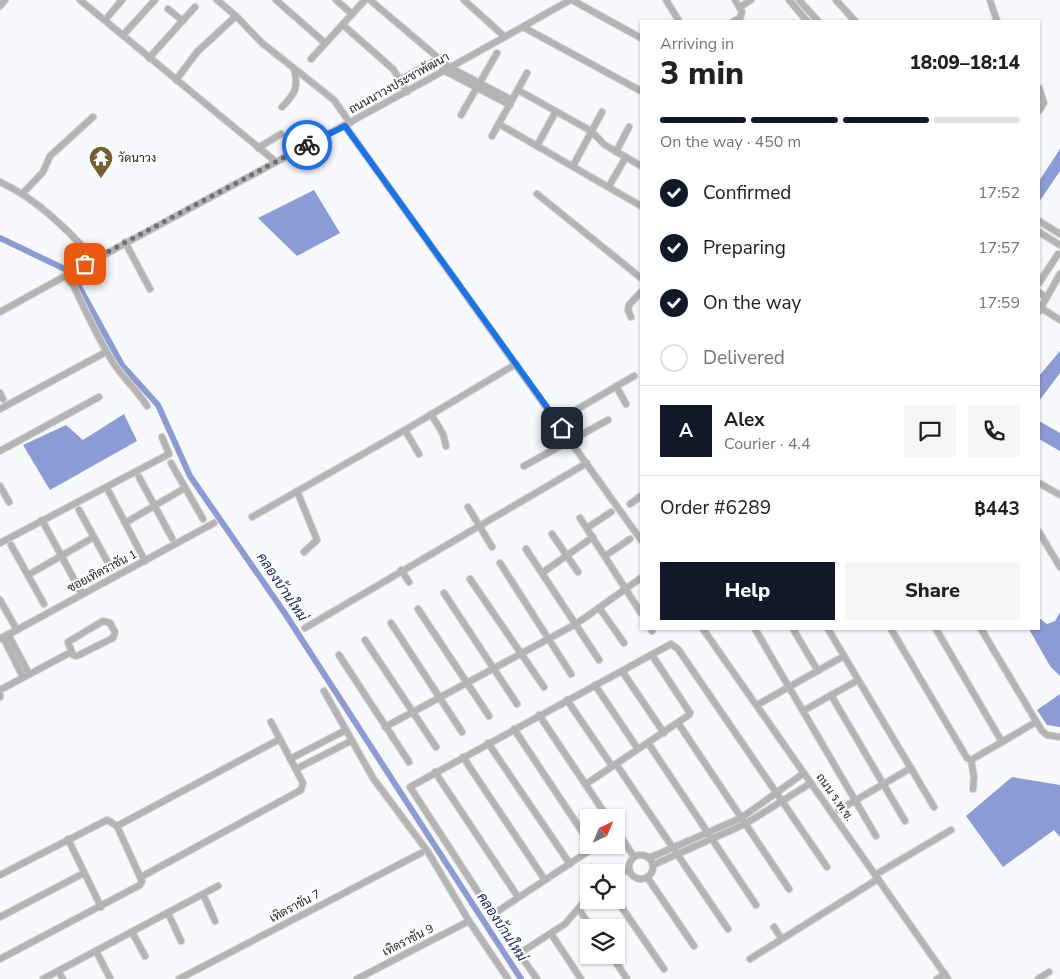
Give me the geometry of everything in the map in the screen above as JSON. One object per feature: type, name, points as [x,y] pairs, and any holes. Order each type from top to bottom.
[{"type":"street","points":[[0,6],[4,0]]},
{"type":"street","points":[[80,0],[275,161]]},
{"type":"street","points":[[105,20],[122,0]]},
{"type":"street","points":[[123,36],[155,0]]},
{"type":"street","points":[[217,0],[236,16],[262,43],[334,100],[347,124],[640,539]]},
{"type":"street","points":[[276,0],[325,43]]},
{"type":"street","points":[[336,0],[352,14]]},
{"type":"street","points":[[311,59],[365,0]]},
{"type":"street","points":[[370,0],[438,59],[446,69],[511,103]]},
{"type":"street","points":[[464,0],[505,37]]},
{"type":"street","points":[[571,0],[640,37]]},
{"type":"street","name":"ถนนนาวงประชาพัฒนา","points":[[0,312],[125,242],[407,92],[571,0]]},
{"type":"street","points":[[666,0],[678,20]]},
{"type":"street","points":[[735,0],[740,7],[741,15],[735,20]]},
{"type":"street","points":[[740,7],[751,0]]},
{"type":"street","points":[[789,0],[803,20]]},
{"type":"street","points":[[799,0],[817,20]]},
{"type":"street","points":[[836,0],[854,20]]},
{"type":"street","points":[[990,0],[997,20]]},
{"type":"street","points":[[149,58],[195,7]]},
{"type":"street","points":[[168,9],[183,21]]},
{"type":"street","points":[[176,80],[197,52],[236,16]]},
{"type":"street","points":[[343,24],[393,69],[407,92]]},
{"type":"street","points":[[523,27],[640,90]]},
{"type":"street","points":[[462,115],[497,53]]},
{"type":"street","points":[[400,80],[438,59]]},
{"type":"street","points":[[282,107],[294,96],[298,83],[294,69]]},
{"type":"street","points":[[492,136],[527,72]]},
{"type":"street","points":[[518,90],[591,132],[616,152],[640,165]]},
{"type":"street","points":[[1040,91],[1044,103],[1040,109]]},
{"type":"street","points":[[537,146],[556,111]]},
{"type":"street","points":[[573,166],[602,112]]},
{"type":"street","points":[[23,193],[43,172],[50,156],[93,117]]},
{"type":"street","points":[[499,124],[640,205]]},
{"type":"street","points":[[616,152],[630,127]]},
{"type":"street","points":[[258,148],[280,134]]},
{"type":"street","points":[[609,186],[626,157]]},
{"type":"street","points":[[0,182],[23,193],[58,222],[94,259]]},
{"type":"street","points":[[537,194],[640,277]]},
{"type":"street","points":[[1040,222],[1060,234]]},
{"type":"street","points":[[1040,233],[1060,245]]},
{"type":"street","points":[[125,242],[150,289]]},
{"type":"street","points":[[1040,281],[1058,254]]},
{"type":"street","points":[[66,275],[73,285],[106,352],[147,406]]},
{"type":"street","points":[[1060,275],[1040,310],[1060,320]]},
{"type":"street","points":[[631,316],[628,310],[629,305],[640,293]]},
{"type":"street","points":[[1040,293],[1046,298]]},
{"type":"street","points":[[0,409],[106,352]]},
{"type":"street","points":[[252,517],[516,364]]},
{"type":"street","points":[[557,421],[634,376]]},
{"type":"street","points":[[616,386],[626,404]]},
{"type":"street","points":[[0,451],[99,397]]},
{"type":"street","points":[[431,414],[443,434],[446,446]]},
{"type":"street","points":[[524,466],[608,420]]},
{"type":"street","points":[[405,430],[419,454]]},
{"type":"street","points":[[0,543],[169,454],[162,437]]},
{"type":"street","points":[[171,463],[203,519]]},
{"type":"street","points":[[305,628],[401,570],[587,463]]},
{"type":"street","points":[[139,477],[172,538]]},
{"type":"street","points":[[1040,484],[1060,495]]},
{"type":"street","points":[[0,487],[9,502]]},
{"type":"street","points":[[125,523],[185,488]]},
{"type":"street","points":[[297,491],[317,540],[304,552]]},
{"type":"street","points":[[109,492],[145,561]]},
{"type":"street","points":[[630,504],[640,497]]},
{"type":"street","points":[[468,507],[492,547]]},
{"type":"street","points":[[79,510],[111,568]]},
{"type":"street","points":[[587,528],[611,512]]},
{"type":"street","points":[[580,518],[640,611]]},
{"type":"street","points":[[42,520],[82,594]]},
{"type":"street","name":"ซอยเทิดราชัน 1","points":[[4,637],[214,523]]},
{"type":"street","points":[[552,534],[578,572]]},
{"type":"street","points":[[1040,534],[1060,567]]},
{"type":"street","points":[[28,574],[94,537]]},
{"type":"street","points":[[542,573],[593,537]]},
{"type":"street","points":[[605,556],[630,539]]},
{"type":"street","points":[[11,545],[44,604]]},
{"type":"street","points":[[526,549],[599,660]]},
{"type":"street","points":[[500,564],[571,674]]},
{"type":"street","points":[[401,570],[409,582]]},
{"type":"street","points":[[470,579],[544,687]]},
{"type":"street","points":[[386,727],[576,624],[627,590],[640,579]]},
{"type":"street","points":[[444,593],[517,704]]},
{"type":"street","points":[[0,600],[17,630]]},
{"type":"street","points":[[418,609],[489,716]]},
{"type":"street","points":[[600,609],[624,643]]},
{"type":"street","points":[[103,621],[110,623],[115,632],[113,638],[77,656],[71,652],[68,642],[103,621]]},
{"type":"street","points":[[391,623],[462,732]]},
{"type":"street","name":"ถนน ร.พ.ช.","points":[[704,630],[946,977]]},
{"type":"street","points":[[756,630],[876,836]]},
{"type":"street","points":[[795,630],[818,671]]},
{"type":"street","points":[[829,630],[934,807]]},
{"type":"street","points":[[892,630],[967,758],[970,760],[974,777],[973,789]]},
{"type":"street","points":[[937,630],[1002,742]]},
{"type":"street","points":[[982,630],[1044,734],[1060,737]]},
{"type":"street","points":[[4,637],[26,676]]},
{"type":"street","points":[[365,640],[436,747]]},
{"type":"street","points":[[537,979],[492,915],[410,790],[412,785],[671,644],[675,645],[827,867]]},
{"type":"street","points":[[0,690],[71,652]]},
{"type":"street","points":[[339,655],[409,762]]},
{"type":"street","points":[[586,784],[678,724],[690,713],[652,655]]},
{"type":"street","points":[[757,705],[844,656]]},
{"type":"street","points":[[622,671],[664,733]]},
{"type":"street","points":[[803,711],[858,680]]},
{"type":"street","points":[[595,685],[638,749]]},
{"type":"street","points":[[324,691],[373,778],[428,852],[469,921],[508,979]]},
{"type":"street","points":[[831,695],[905,821]]},
{"type":"street","points":[[567,700],[677,851],[728,929]]},
{"type":"street","points":[[539,715],[602,809]]},
{"type":"street","points":[[141,876],[301,790],[303,782],[270,722]]},
{"type":"street","points":[[970,760],[1036,722]]},
{"type":"street","points":[[678,724],[789,888]]},
{"type":"street","points":[[514,729],[580,826]]},
{"type":"street","points":[[290,759],[346,730]]},
{"type":"street","points":[[117,826],[280,739]]},
{"type":"street","points":[[296,769],[351,741]]},
{"type":"street","points":[[488,743],[570,864]]},
{"type":"street","points":[[648,743],[756,905]]},
{"type":"street","points":[[463,757],[545,880]]},
{"type":"street","points":[[839,810],[911,768]]},
{"type":"street","points":[[435,772],[518,898]]},
{"type":"street","points":[[743,821],[804,774]]},
{"type":"street","points":[[653,865],[677,851],[782,801],[811,783]]},
{"type":"street","points":[[0,875],[107,820],[117,826],[141,876],[140,885],[0,959]]},
{"type":"street","points":[[750,959],[950,830]]},
{"type":"street","points":[[68,839],[101,906]]},
{"type":"street","points":[[625,843],[634,857]]},
{"type":"street","points":[[647,878],[636,878],[630,870],[630,863],[634,857],[640,855],[648,857],[677,851]]},
{"type":"street","name":"เทิดราชัน 7","points":[[179,979],[421,853]]},
{"type":"street","points":[[492,915],[582,854]]},
{"type":"street","points":[[647,878],[652,872],[653,865],[648,857]]},
{"type":"street","points":[[625,872],[630,870]]},
{"type":"street","points":[[0,917],[84,873]]},
{"type":"street","points":[[647,878],[694,946]]},
{"type":"street","points":[[43,979],[218,886]]},
{"type":"street","points":[[203,894],[215,921]]},
{"type":"street","points":[[623,909],[664,969]]},
{"type":"street","points":[[520,953],[552,934],[579,910],[586,919]]},
{"type":"street","points":[[168,913],[182,940]]},
{"type":"street","name":"เทิดราชัน 9","points":[[357,979],[469,921]]},
{"type":"street","points":[[774,926],[781,938]]},
{"type":"street","points":[[132,932],[145,956]]},
{"type":"street","points":[[552,934],[581,979]]},
{"type":"street","points":[[96,951],[110,978]]},
{"type":"street","points":[[616,964],[627,979]]},
{"type":"street","points":[[58,971],[63,979]]},
{"type":"street","points":[[1038,979],[1049,972]]},
{"type":"street","points":[[937,979],[946,977]]},
{"type":"water","points":[[1060,149],[1060,171],[1040,201],[1040,179]]},
{"type":"water","points":[[314,190],[340,233],[297,256],[258,218]]},
{"type":"water","points":[[1060,351],[1060,373],[1040,400],[1040,375]]},
{"type":"water","points":[[124,414],[137,441],[50,490],[23,445],[66,425],[83,440]]},
{"type":"water","points":[[1040,422],[1060,433],[1060,451],[1040,440]]},
{"type":"water","points":[[1060,612],[1060,676],[1050,666],[1030,630],[1040,630],[1040,619],[1047,624],[1055,621]]},
{"type":"water","points":[[1060,694],[1060,727],[1047,725],[1037,710]]},
{"type":"water","points":[[1012,777],[1060,785],[1060,837],[1054,830],[1003,867],[966,816]]},
{"type":"waterway","name":"คลองบ้านใหม่","points":[[0,238],[71,272],[122,365],[158,405],[190,476],[284,612],[521,979]]},
{"type":"way so far","points":[[85,264],[307,145]]},
{"type":"place","name":"วัดนาวง","points":[[101,179]]},
{"type":"route","points":[[307,145],[345,126],[562,428]]}]
